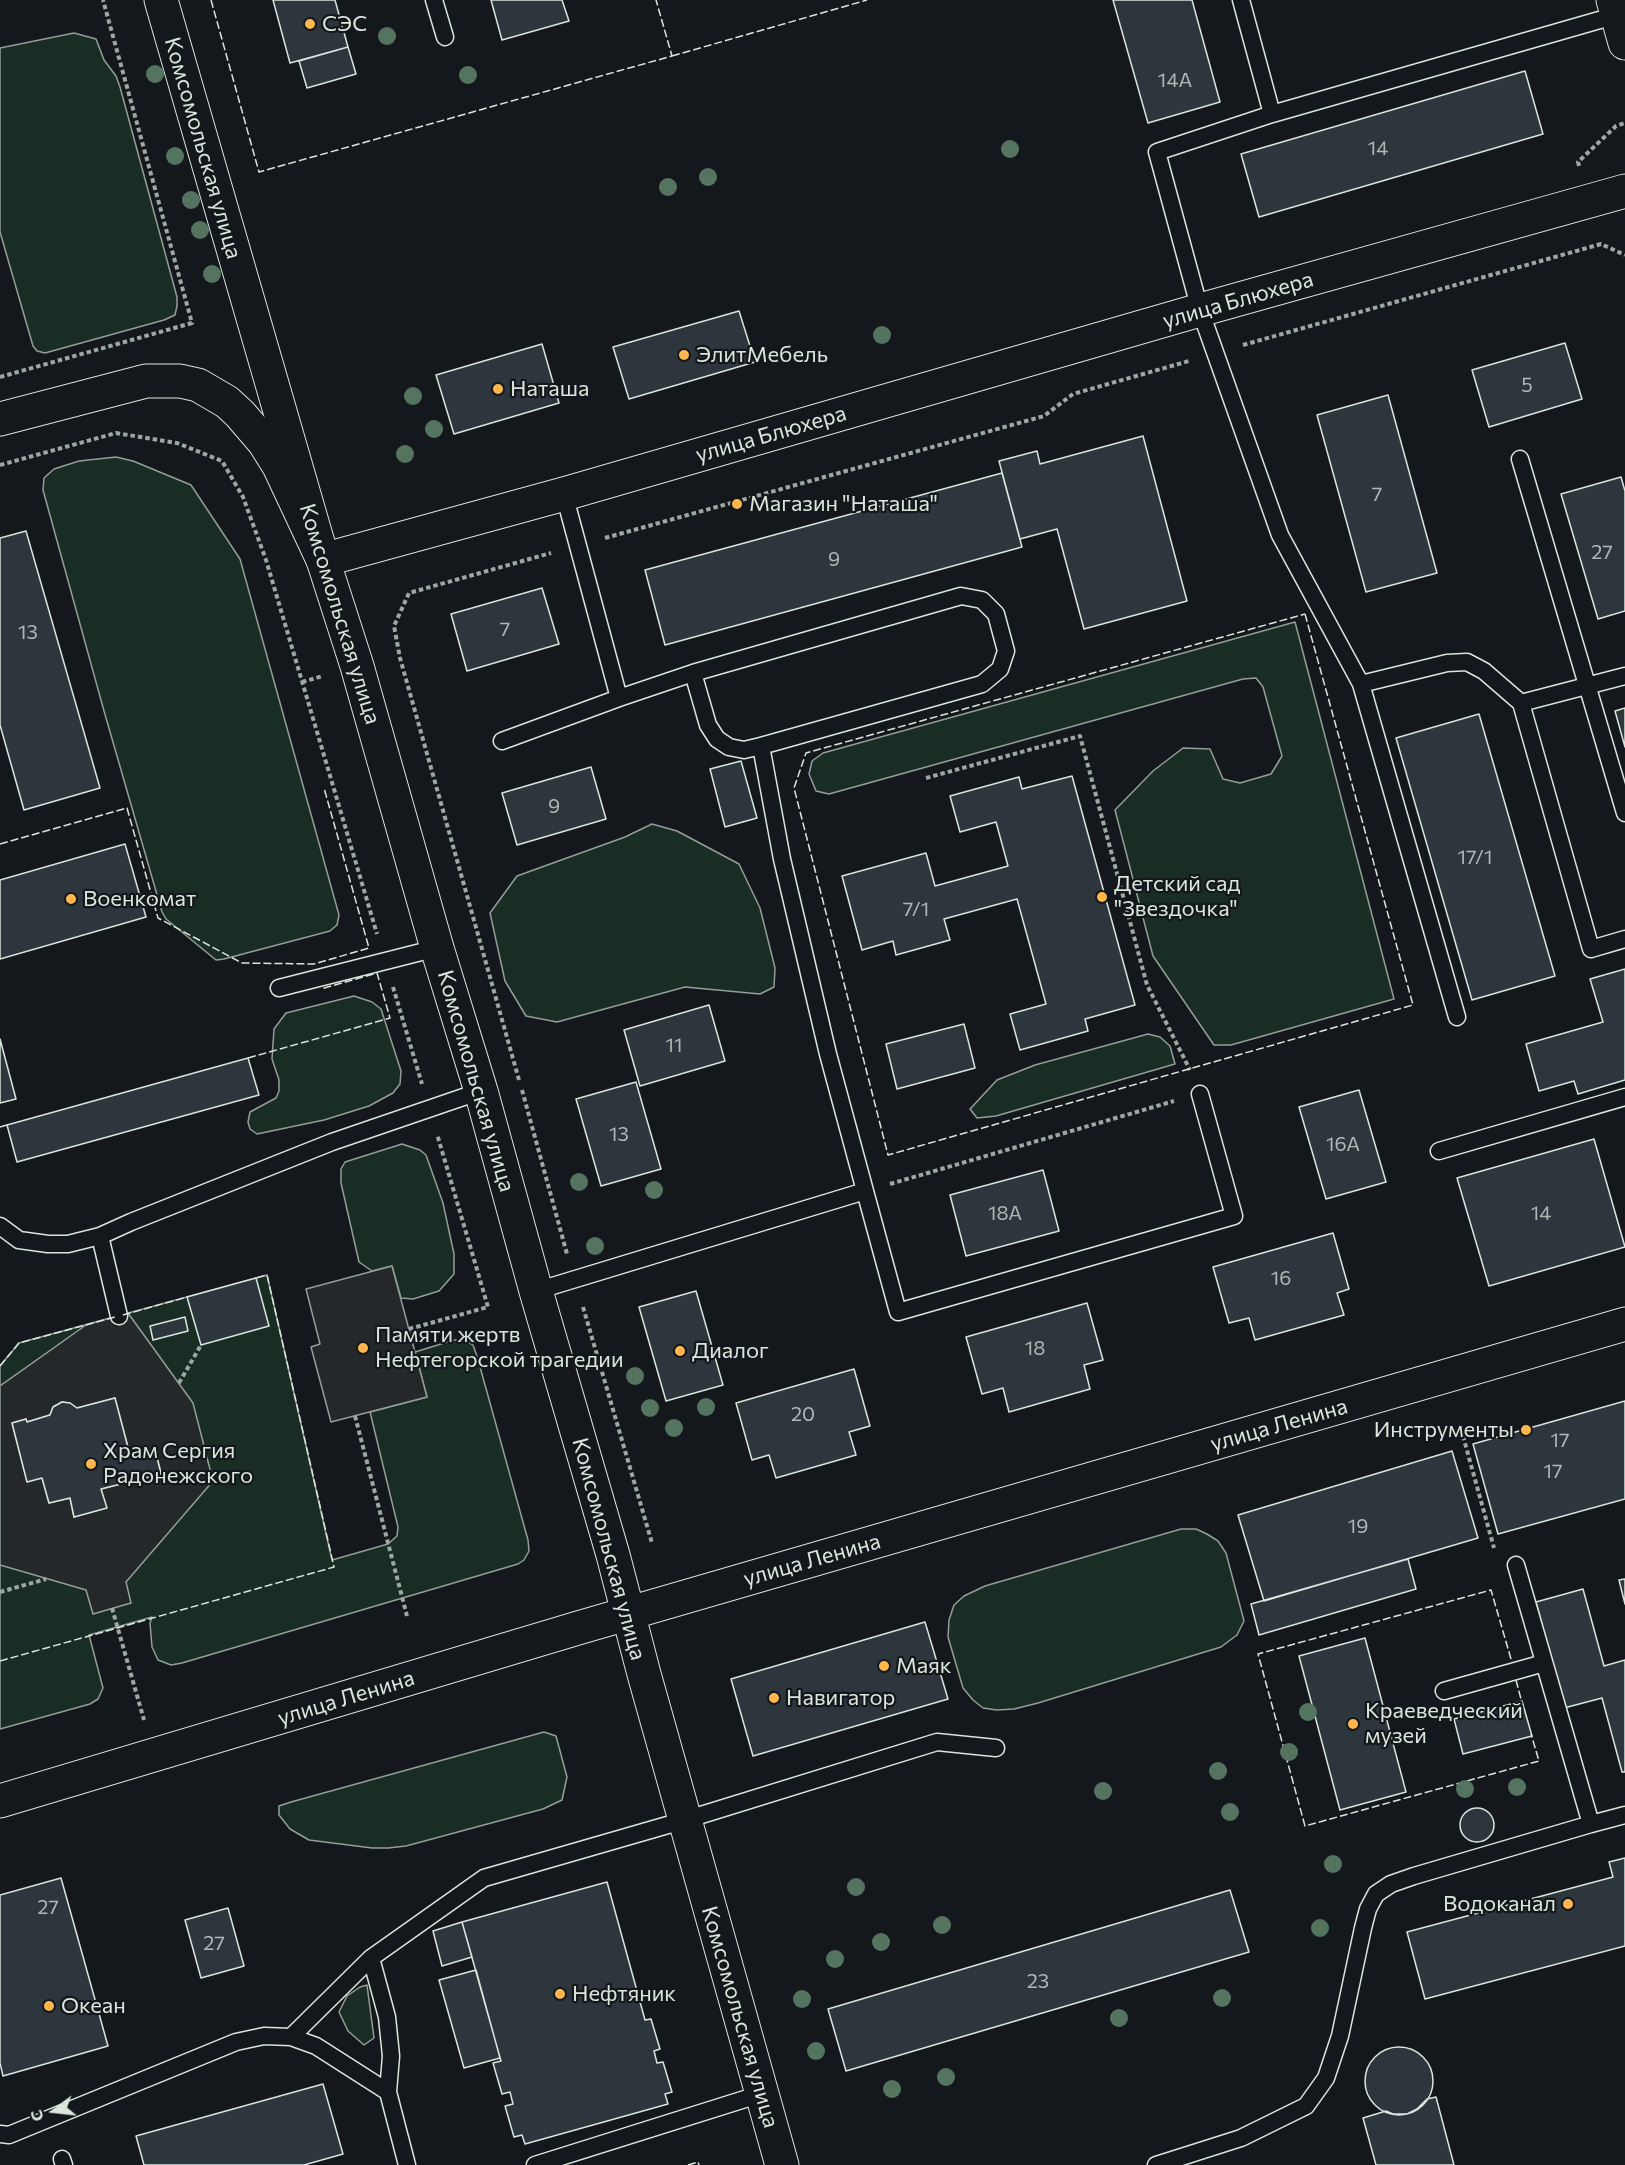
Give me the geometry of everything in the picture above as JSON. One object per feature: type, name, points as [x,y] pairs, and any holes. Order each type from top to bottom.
[{"type":"street","name":"Комсомольская улица","points":[[161,0],[323,560],[357,666],[437,948],[482,1091],[782,2165]]},
{"type":"street","name":"улица Блюхера","points":[[323,560],[564,494],[1200,310],[1625,191]]},
{"type":"street","points":[[0,419],[146,381],[180,381],[198,385],[226,402],[240,414],[264,442],[279,466],[323,560]]},
{"type":"street","name":"улица Ленина","points":[[0,1801],[628,1614],[1625,1324]]},
{"type":"lane","points":[[434,0],[445,37]]},
{"type":"lane","points":[[1241,0],[1272,114]]},
{"type":"lane","points":[[1457,1017],[1361,684],[1280,535],[1200,310],[1157,152],[1272,114],[1618,19]]},
{"type":"lane","points":[[1520,459],[1625,813]]},
{"type":"lane","points":[[564,494],[619,698]]},
{"type":"lane","points":[[502,741],[619,698],[693,674],[961,596],[982,600],[996,614],[1006,651],[1000,669],[982,684],[744,750],[729,747],[717,739],[708,725],[693,674]]},
{"type":"lane","points":[[1361,684],[1447,663],[1467,662],[1484,671],[1521,703],[1591,949],[1625,939]]},
{"type":"lane","points":[[1521,703],[1625,676]]},
{"type":"lane","points":[[761,746],[782,859],[828,1054],[898,1312],[1234,1216],[1200,1094]]},
{"type":"lane","points":[[279,988],[437,948]]},
{"type":"lane","points":[[0,1226],[19,1240],[48,1244],[68,1244],[100,1236],[332,1142],[482,1091]]},
{"type":"lane","points":[[1439,1151],[1625,1096]]},
{"type":"lane","points":[[536,1291],[865,1191]]},
{"type":"lane","points":[[100,1236],[119,1316]]},
{"type":"lane","points":[[1516,1565],[1591,1824]]},
{"type":"lane","points":[[1444,1691],[1544,1663]]},
{"type":"lane","points":[[291,2037],[372,1958],[484,1878],[685,1820],[937,1742],[996,1748]]},
{"type":"lane","points":[[1156,2165],[1241,2138],[1306,2106],[1326,2078],[1340,2037],[1363,1928],[1368,1909],[1376,1894],[1391,1884],[1414,1876],[1625,1815]]},
{"type":"lane","points":[[372,1958],[387,2017],[391,2056],[388,2092],[407,2165]]},
{"type":"lane","points":[[0,2134],[9,2134],[236,2042],[264,2036],[291,2037],[316,2046],[388,2092]]},
{"type":"lane","points":[[535,2165],[761,2094]]},
{"type":"path","points":[[0,377],[192,323],[103,0]]},
{"type":"path","points":[[652,1543],[574,1279],[399,654],[394,626],[409,593],[1044,416],[1073,394],[1601,244],[1625,255]]},
{"type":"path","points":[[0,465],[116,433],[177,443],[222,461],[243,497],[266,560],[488,1307],[409,1329]]},
{"type":"path","points":[[865,1191],[1200,1094],[1190,1069],[1147,985],[1080,736],[926,778]]},
{"type":"path","points":[[178,1383],[201,1345]]},
{"type":"path","points":[[355,1416],[407,1616]]},
{"type":"path","points":[[0,1592],[46,1579]]},
{"type":"path","points":[[112,1608],[154,1755]]},
{"type":"green space","points":[[74,33],[96,39],[104,60],[116,76],[177,297],[177,306],[175,315],[164,320],[45,353],[37,351],[33,346],[0,232],[0,48]]},
{"type":"green space","points":[[116,457],[133,461],[191,485],[240,559],[339,915],[337,925],[330,931],[216,960],[166,919],[162,912],[43,490],[44,478],[54,469],[79,461]]},
{"type":"green space","points":[[1295,622],[1394,999],[1231,1045],[1214,1045],[1153,956],[1115,810],[1153,771],[1183,748],[1210,749],[1223,779],[1240,783],[1271,774],[1282,756],[1263,687],[1256,678],[1243,679],[829,794],[816,791],[809,774],[812,761],[823,753]]},
{"type":"green space","points":[[652,824],[677,831],[739,864],[760,908],[775,968],[774,987],[760,994],[685,987],[557,1022],[526,1016],[505,981],[490,913],[517,876],[625,837]]},
{"type":"green space","points":[[354,996],[372,1002],[381,1009],[401,1071],[400,1084],[393,1093],[369,1106],[324,1120],[257,1134],[250,1129],[248,1122],[250,1112],[276,1098],[279,1091],[279,1080],[272,1059],[274,1029],[286,1013]]},
{"type":"green space","points":[[1148,1034],[1160,1037],[1170,1046],[1175,1064],[996,1116],[977,1118],[970,1109],[997,1080],[1035,1065]]},
{"type":"green space","points":[[402,1144],[420,1150],[426,1155],[443,1203],[454,1254],[454,1274],[439,1291],[413,1299],[401,1298],[392,1266],[372,1271],[359,1262],[341,1183],[341,1169],[345,1162]]},
{"type":"green space","points":[[267,1275],[332,1560],[388,1544],[397,1536],[398,1527],[370,1412],[427,1397],[415,1352],[454,1340],[465,1340],[473,1345],[477,1356],[528,1540],[529,1551],[524,1560],[518,1564],[171,1665],[158,1660],[152,1647],[150,1623],[152,1617],[89,1635],[103,1688],[98,1699],[90,1704],[0,1729],[0,1366],[19,1343]]},
{"type":"green space","points":[[1181,1529],[1196,1529],[1207,1534],[1218,1541],[1226,1553],[1244,1621],[1237,1635],[1221,1647],[1014,1709],[983,1708],[963,1688],[948,1637],[949,1620],[954,1605],[964,1596],[985,1586]]},
{"type":"green space","points":[[544,1732],[556,1736],[567,1777],[562,1800],[543,1809],[406,1846],[388,1848],[309,1840],[290,1829],[279,1815],[279,1806],[291,1802]]},
{"type":"green space","points":[[367,1985],[374,2038],[364,2045],[348,2031],[339,2012],[347,1996]]},
{"type":"shaded area","points":[[392,1266],[427,1397],[331,1422],[311,1347],[320,1344],[306,1289]]},
{"type":"shaded area","points":[[128,1313],[193,1403],[213,1481],[126,1582],[131,1603],[93,1614],[86,1590],[0,1565],[0,1386],[86,1325]],"holes":[[[115,1398],[130,1455],[155,1449],[161,1473],[101,1489],[106,1508],[74,1517],[70,1498],[49,1503],[42,1478],[27,1481],[12,1423],[26,1419],[27,1422],[50,1415],[53,1407],[62,1402],[70,1403],[77,1408]]]},
{"type":"building","name":"СЭС","points":[[273,0],[335,0],[348,47],[290,63]]},
{"type":"building","points":[[491,0],[562,0],[569,21],[502,40]]},
{"type":"building","points":[[1113,0],[1192,0],[1220,102],[1148,123]]},
{"type":"building","points":[[348,47],[356,74],[307,88],[299,61]]},
{"type":"building","points":[[1525,71],[1543,134],[1259,217],[1241,154]]},
{"type":"building","name":"ЭлитМебель","points":[[739,311],[755,362],[629,399],[613,347]]},
{"type":"building","points":[[1565,343],[1582,399],[1489,427],[1472,370]]},
{"type":"building","name":"Наташа","points":[[542,344],[559,403],[454,434],[436,375]]},
{"type":"building","points":[[1388,395],[1437,573],[1366,592],[1317,415]]},
{"type":"building","points":[[1143,436],[1187,601],[1084,629],[1057,529],[1020,539],[999,461],[1037,451],[1040,464]]},
{"type":"building","points":[[1002,473],[1022,547],[665,645],[645,570]]},
{"type":"building","points":[[1621,477],[1625,491],[1625,611],[1598,619],[1561,494]]},
{"type":"building","points":[[26,531],[100,788],[24,810],[0,725],[0,538]]},
{"type":"building","points":[[542,588],[559,644],[467,671],[451,614]]},
{"type":"building","points":[[1625,708],[1625,747],[1615,711]]},
{"type":"building","points":[[1479,714],[1555,976],[1472,1000],[1396,738]]},
{"type":"building","points":[[741,761],[757,818],[725,827],[710,769]]},
{"type":"building","points":[[591,767],[606,819],[517,845],[502,793]]},
{"type":"building","points":[[1072,776],[1135,1005],[1085,1019],[1088,1031],[1020,1050],[1010,1014],[1046,1004],[1017,899],[944,919],[950,940],[896,955],[893,941],[862,950],[842,876],[926,853],[935,886],[1008,866],[996,822],[960,832],[950,796],[1019,777],[1022,789]]},
{"type":"building","name":"Военкомат","points":[[125,844],[146,917],[0,959],[0,880]]},
{"type":"building","points":[[1625,969],[1625,1080],[1578,1094],[1574,1081],[1539,1091],[1526,1044],[1603,1022],[1590,979]]},
{"type":"building","points":[[709,1005],[725,1061],[640,1086],[624,1030]]},
{"type":"building","points":[[964,1024],[975,1068],[897,1089],[886,1044]]},
{"type":"building","points":[[0,1039],[16,1099],[0,1103]]},
{"type":"building","points":[[248,1058],[259,1095],[17,1162],[7,1125]]},
{"type":"building","points":[[636,1082],[661,1169],[601,1186],[576,1099]]},
{"type":"building","points":[[1359,1090],[1386,1182],[1326,1199],[1299,1107]]},
{"type":"building","points":[[1594,1139],[1625,1247],[1489,1286],[1457,1178]]},
{"type":"building","points":[[1043,1170],[1059,1231],[966,1256],[950,1195]]},
{"type":"building","points":[[1333,1233],[1349,1289],[1337,1293],[1344,1315],[1255,1340],[1249,1318],[1229,1323],[1213,1267]]},
{"type":"building","points":[[256,1278],[269,1326],[201,1345],[187,1297]]},
{"type":"building","points":[[696,1291],[723,1385],[666,1401],[639,1307]]},
{"type":"building","points":[[1087,1303],[1103,1360],[1084,1365],[1090,1389],[1009,1412],[1003,1388],[982,1394],[966,1337]]},
{"type":"building","points":[[185,1317],[188,1331],[153,1340],[150,1326]]},
{"type":"building","points":[[854,1369],[870,1426],[849,1432],[856,1455],[776,1478],[769,1455],[752,1460],[736,1403]]},
{"type":"building","name":"Храм Сергия Радонежского","points":[[115,1398],[130,1455],[155,1449],[161,1474],[101,1489],[107,1508],[74,1517],[70,1498],[49,1503],[42,1478],[27,1482],[12,1423],[26,1419],[27,1422],[50,1415],[53,1407],[62,1402],[70,1403],[77,1408]]},
{"type":"building","points":[[1625,1401],[1625,1499],[1498,1534],[1473,1444]]},
{"type":"building","points":[[1452,1451],[1478,1538],[1264,1601],[1238,1515]]},
{"type":"building","points":[[1408,1559],[1416,1589],[1259,1635],[1251,1604]]},
{"type":"building","points":[[1625,1579],[1625,1604],[1619,1580]]},
{"type":"building","points":[[1583,1589],[1604,1666],[1625,1660],[1625,1772],[1622,1772],[1602,1698],[1564,1708],[1536,1602]]},
{"type":"building","points":[[925,1622],[948,1699],[753,1756],[731,1679]]},
{"type":"building","name":"Краеведческий музей","points":[[1365,1638],[1406,1792],[1340,1810],[1299,1656]]},
{"type":"building","points":[[1522,1701],[1532,1736],[1463,1754],[1454,1719]]},
{"type":"building","points":[[1477,1808],[1489,1813],[1494,1825],[1489,1837],[1477,1842],[1465,1837],[1460,1825],[1465,1813]]},
{"type":"building","name":"Водоканал","points":[[1625,1858],[1625,1946],[1425,1999],[1407,1932],[1613,1877],[1609,1862]]},
{"type":"building","name":"Океан","points":[[61,1878],[108,2046],[3,2076],[0,2063],[0,1895]]},
{"type":"building","name":"Нефтяник","points":[[607,1882],[645,2020],[651,2019],[660,2049],[654,2051],[657,2063],[663,2062],[672,2092],[665,2094],[668,2104],[525,2144],[522,2135],[514,2137],[505,2106],[513,2104],[510,2092],[502,2094],[493,2063],[501,2061],[462,1922]]},
{"type":"building","points":[[1230,1890],[1249,1952],[846,2071],[828,2009]]},
{"type":"building","points":[[228,1908],[244,1966],[201,1978],[185,1920]]},
{"type":"building","points":[[462,1922],[472,1957],[442,1966],[433,1931]]},
{"type":"building","points":[[476,1970],[500,2058],[464,2068],[439,1980]]},
{"type":"building","points":[[1399,2047],[1412,2050],[1423,2057],[1430,2068],[1433,2081],[1430,2094],[1423,2105],[1412,2112],[1399,2115],[1386,2112],[1375,2105],[1368,2094],[1365,2081],[1368,2068],[1375,2057],[1386,2050]]},
{"type":"building","points":[[323,2084],[343,2154],[304,2165],[144,2165],[136,2136]]},
{"type":"building","points":[[1436,2097],[1454,2165],[1376,2165],[1363,2118],[1386,2111],[1393,2114],[1407,2114],[1417,2109],[1427,2099]]},
{"type":"fence","points":[[211,0],[259,172],[672,56],[656,0]]},
{"type":"fence","points":[[672,56],[867,0]]},
{"type":"fence","points":[[1305,614],[1413,1005],[888,1155],[794,788],[806,753],[1305,614]]},
{"type":"fence","points":[[0,844],[127,808],[158,918],[242,963],[314,964],[369,948],[324,788]]},
{"type":"fence","points":[[248,1058],[390,1018],[377,973],[321,989]]},
{"type":"fence","points":[[0,1127],[7,1125]]},
{"type":"fence","points":[[0,1661],[334,1567],[267,1275],[256,1278]]},
{"type":"fence","points":[[123,1315],[187,1297]]},
{"type":"fence","points":[[0,1366],[19,1343],[115,1317]]},
{"type":"fence","points":[[1511,1659],[1491,1590],[1258,1654],[1305,1826],[1539,1761],[1531,1734]]},
{"type":"fence","points":[[1516,1680],[1522,1703]]},
{"type":"fence","points":[[688,2165],[698,2162],[699,2165]]},
{"type":"place","name":"СЭС","points":[[310,24]]},
{"type":"place","name":"ЭлитМебель","points":[[684,355]]},
{"type":"place","name":"Наташа","points":[[498,389]]},
{"type":"place","name":"Магазин \"Наташа\"","points":[[737,504]]},
{"type":"place","name":"Детский сад \"Звездочка\"","points":[[1102,897]]},
{"type":"place","name":"Военкомат","points":[[71,899]]},
{"type":"place","name":"Памяти жертв Нефтегорской трагедии","points":[[363,1348]]},
{"type":"place","name":"Диалог","points":[[680,1351]]},
{"type":"place","name":"Инструменты","points":[[1526,1430]]},
{"type":"place","name":"Храм Сергия Радонежского","points":[[91,1464]]},
{"type":"place","name":"Маяк","points":[[884,1666]]},
{"type":"place","name":"Навигатор","points":[[774,1698]]},
{"type":"place","name":"Краеведческий музей","points":[[1353,1724]]},
{"type":"place","name":"Водоканал","points":[[1568,1904]]},
{"type":"place","name":"Нефтяник","points":[[560,1994]]},
{"type":"place","name":"Океан","points":[[49,2006]]}]
